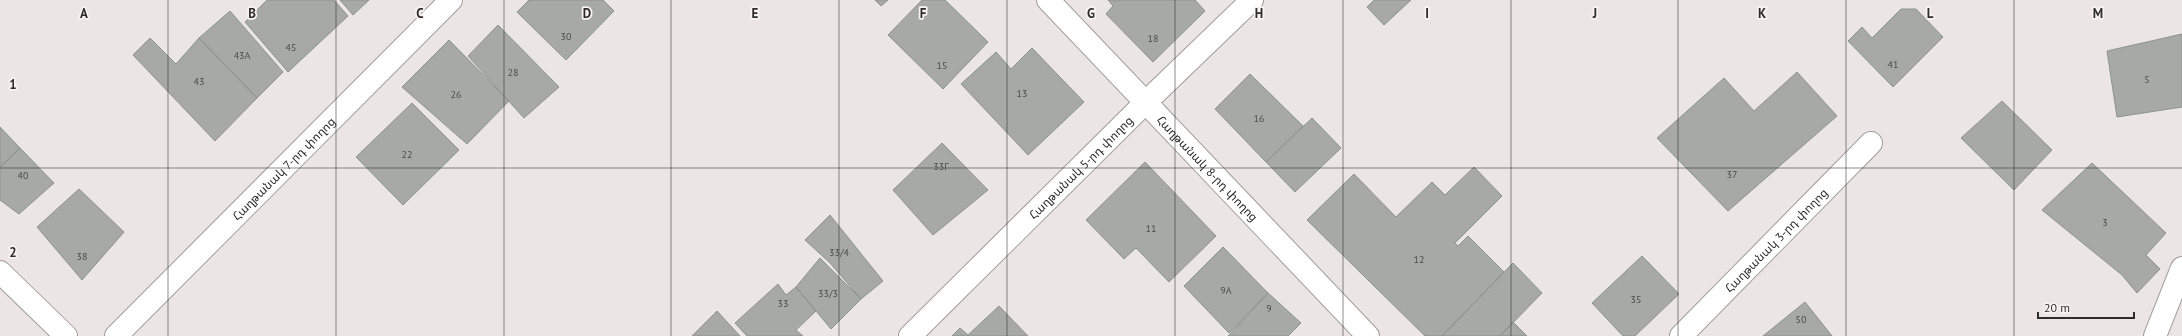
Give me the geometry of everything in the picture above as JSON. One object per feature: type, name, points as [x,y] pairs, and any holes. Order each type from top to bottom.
[{"type":"street","name":"Հաղթանակ 7-րդ փողոց","points":[[116,336],[451,0]]},
{"type":"street","name":"Հաղթանակ 8-րդ փողոց","points":[[1048,0],[1368,336]]},
{"type":"street","name":"Հաղթանակ 5-րդ փողոց","points":[[910,336],[1145,103],[1252,0]]},
{"type":"street","name":"Հաղթանակ 3-րդ փողոց","points":[[1681,336],[1871,143]]},
{"type":"street","points":[[2155,336],[2182,268]]},
{"type":"street","points":[[0,272],[66,336]]},
{"type":"building","points":[[267,0],[334,0],[348,16],[288,72],[245,22]]},
{"type":"building","points":[[340,0],[369,0],[353,15]]},
{"type":"building","points":[[529,0],[603,0],[614,11],[566,60],[517,12]]},
{"type":"building","points":[[875,0],[888,0],[881,6]]},
{"type":"building","points":[[922,0],[945,0],[988,42],[943,89],[888,35]]},
{"type":"building","points":[[1108,0],[1195,0],[1205,11],[1153,62],[1106,14],[1113,6]]},
{"type":"building","points":[[1374,0],[1411,0],[1384,25],[1367,7]]},
{"type":"building","points":[[1901,9],[1916,9],[1943,37],[1893,87],[1848,41],[1862,27],[1872,38]]},
{"type":"building","points":[[230,11],[283,72],[257,98],[199,38]]},
{"type":"building","points":[[498,25],[559,87],[524,118],[468,56]]},
{"type":"building","points":[[2182,34],[2182,107],[2117,117],[2107,51]]},
{"type":"building","points":[[150,38],[176,64],[199,38],[257,98],[215,141],[133,55]]},
{"type":"building","points":[[449,40],[509,101],[467,144],[402,87]]},
{"type":"building","points":[[1032,48],[1084,102],[1028,155],[961,84],[996,52],[1011,69]]},
{"type":"building","points":[[1797,72],[1837,116],[1728,211],[1657,138],[1724,78],[1754,111]]},
{"type":"building","points":[[1250,74],[1303,126],[1266,162],[1215,109]]},
{"type":"building","points":[[2002,101],[2052,150],[2014,190],[1961,138]]},
{"type":"building","points":[[412,103],[459,150],[403,205],[356,157]]},
{"type":"building","points":[[1312,118],[1341,148],[1295,192],[1266,162]]},
{"type":"building","points":[[0,127],[20,148],[0,167]]},
{"type":"building","points":[[942,143],[988,190],[933,235],[893,190]]},
{"type":"building","points":[[20,148],[54,183],[19,214],[0,200],[0,167]]},
{"type":"building","points":[[1145,162],[1216,236],[1169,282],[1136,248],[1124,259],[1086,220]]},
{"type":"building","points":[[2092,163],[2166,233],[2146,255],[2160,269],[2137,293],[2122,275],[2042,210]]},
{"type":"building","points":[[1474,167],[1502,196],[1455,243],[1458,246],[1468,236],[1504,272],[1442,336],[1425,336],[1307,220],[1354,174],[1396,217],[1432,182],[1445,195]]},
{"type":"building","points":[[79,189],[124,232],[82,280],[37,227]]},
{"type":"building","points":[[830,215],[883,281],[861,299],[830,263],[805,240]]},
{"type":"building","points":[[1223,247],[1268,293],[1229,333],[1184,286]]},
{"type":"building","points":[[1642,256],[1679,294],[1635,336],[1623,336],[1592,303]]},
{"type":"building","points":[[820,258],[861,299],[831,329],[796,287]]},
{"type":"building","points":[[1513,263],[1542,293],[1500,336],[1442,336]]},
{"type":"building","points":[[778,284],[786,295],[796,287],[816,311],[796,330],[803,336],[747,336],[735,323]]},
{"type":"building","points":[[1268,293],[1301,323],[1288,336],[1228,336]]},
{"type":"building","points":[[1805,302],[1832,336],[1763,336]]},
{"type":"building","points":[[999,306],[1028,336],[952,336],[960,328],[968,335]]},
{"type":"building","points":[[717,311],[740,336],[692,336]]},
{"type":"building","points":[[1513,322],[1527,336],[1500,336]]}]
